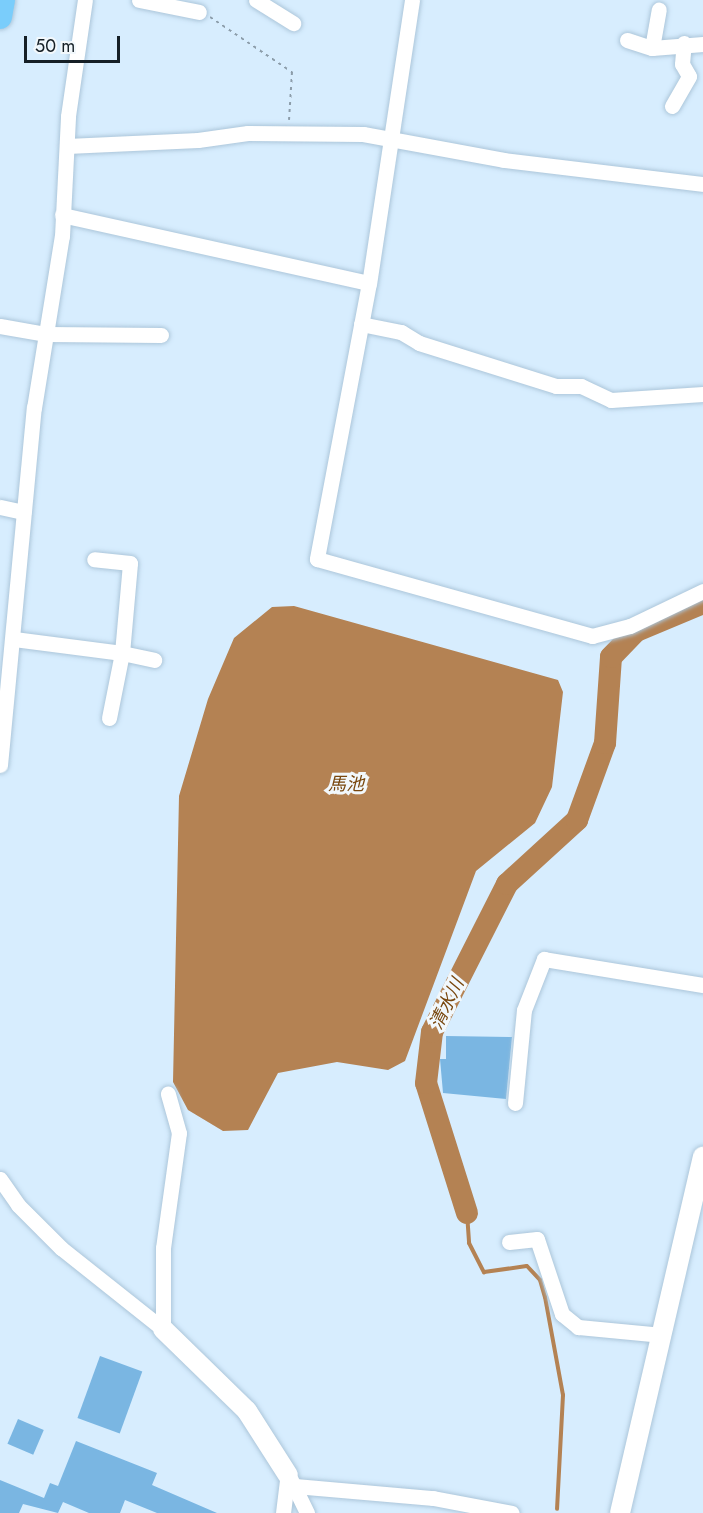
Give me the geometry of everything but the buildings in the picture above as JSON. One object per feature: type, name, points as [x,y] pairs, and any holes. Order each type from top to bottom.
[{"type":"main road","points":[[0,17],[3,0]]},
{"type":"street","points":[[0,765],[14,639],[23,512],[62,215],[67,146],[85,0]]},
{"type":"street","points":[[139,0],[199,12]]},
{"type":"street","points":[[412,0],[396,85],[393,139],[369,283],[317,559],[592,636],[630,626],[703,591]]},
{"type":"street","points":[[265,2],[293,23]]},
{"type":"street","points":[[652,48],[659,10]]},
{"type":"street","points":[[627,40],[652,48],[684,43],[703,44]]},
{"type":"street","points":[[672,106],[689,76],[682,64],[684,43]]},
{"type":"street","points":[[67,146],[287,133],[393,139],[504,160],[703,184]]},
{"type":"street","points":[[62,215],[369,283]]},
{"type":"street","points":[[361,324],[401,332],[419,343],[546,383],[581,386],[611,400],[703,393]]},
{"type":"street","points":[[0,326],[46,334],[161,335]]},
{"type":"street","points":[[0,507],[23,512]]},
{"type":"street","points":[[94,559],[130,563],[122,653],[109,718]]},
{"type":"street","points":[[14,639],[122,653],[154,660]]},
{"type":"street","points":[[515,1103],[524,1010],[544,959],[703,985]]},
{"type":"street","points":[[163,1329],[163,1248],[179,1133],[168,1094]]},
{"type":"street","points":[[620,1513],[703,1157]]},
{"type":"street","points":[[0,1179],[18,1205],[61,1248],[163,1329],[247,1411],[291,1481],[307,1513]]},
{"type":"street","points":[[509,1242],[537,1239],[562,1314],[578,1328],[663,1335]]},
{"type":"street","points":[[283,1513],[291,1481]]},
{"type":"street","points":[[291,1481],[433,1498],[512,1513]]},
{"type":"path","points":[[199,12],[292,72],[287,133]]},
{"type":"water","name":"馬池","points":[[294,606],[558,680],[563,692],[552,787],[535,823],[476,871],[405,1061],[388,1070],[337,1062],[278,1073],[248,1130],[223,1131],[188,1110],[173,1082],[179,796],[208,699],[234,638],[272,607]]},
{"type":"waterway","name":"清水川","points":[[467,1213],[426,1083],[432,1032],[507,884],[577,820],[605,743],[611,657],[636,631],[703,603]]},
{"type":"waterway","name":"清水川","points":[[467,1213],[469,1243],[484,1272],[527,1266],[540,1280],[563,1395],[557,1509]]}]
